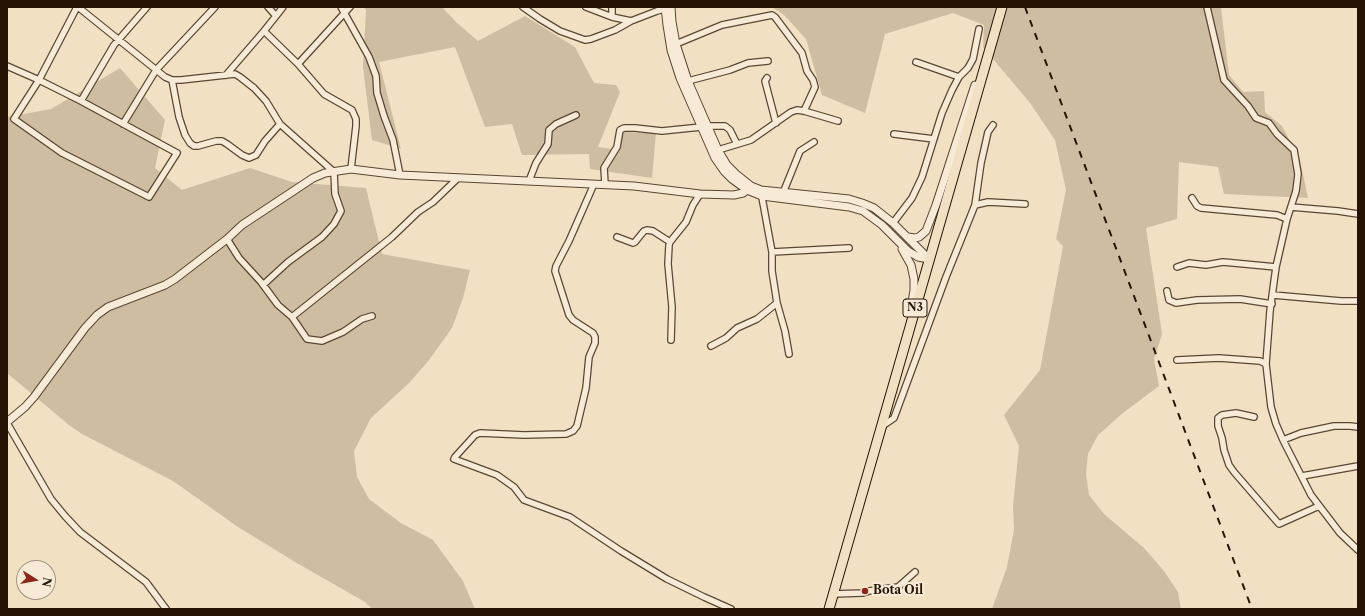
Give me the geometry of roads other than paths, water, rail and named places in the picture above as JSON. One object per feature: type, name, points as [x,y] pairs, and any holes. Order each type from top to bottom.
[{"type":"highway","name":"N3","points":[[829,609],[832,594],[1002,7]]},
{"type":"street","points":[[7,66],[39,80],[81,101],[177,153],[149,197],[62,153],[14,119],[39,80],[78,7],[165,77],[172,80],[181,80],[235,74],[254,88],[266,101],[280,124],[334,172],[335,194],[341,211],[334,224],[322,236],[288,262],[263,285]]},
{"type":"street","points":[[81,101],[103,62],[119,40],[147,7]]},
{"type":"street","points":[[123,124],[156,70],[215,7]]},
{"type":"street","points":[[268,7],[276,16]]},
{"type":"street","points":[[226,75],[283,7]]},
{"type":"street","points":[[341,7],[369,57],[376,76],[377,93],[393,140],[400,175]]},
{"type":"street","points":[[298,64],[350,7]]},
{"type":"street","points":[[523,7],[560,31],[585,40],[591,40],[615,30],[631,21],[668,7]]},
{"type":"street","points":[[586,7],[612,17],[631,21]]},
{"type":"street","points":[[612,7],[612,17]]},
{"type":"street","points":[[668,7],[676,44],[688,81],[715,158],[724,171],[741,186],[761,193],[849,207],[863,211],[882,225],[908,251],[918,257],[929,259]]},
{"type":"street","points":[[668,7],[667,25],[671,50],[680,78],[704,126],[727,165],[749,188]]},
{"type":"street","points":[[1207,7],[1224,80],[1248,106],[1256,118],[1268,123],[1294,150],[1298,174],[1296,191],[1287,219],[1276,268],[1270,312],[1266,364],[1271,407],[1283,440],[1311,495],[1340,533],[1358,550]]},
{"type":"street","points":[[676,44],[722,25],[772,15],[776,17],[802,53],[807,71],[813,80],[815,87],[804,110]]},
{"type":"street","points":[[893,223],[912,198],[918,186],[942,113],[959,77],[968,68],[972,59],[979,30]]},
{"type":"street","points":[[264,31],[298,64],[324,94],[352,110],[356,119],[356,126],[351,169]]},
{"type":"street","points":[[906,236],[919,238],[928,227],[983,61],[993,38]]},
{"type":"street","points":[[688,81],[730,70],[748,63],[768,60]]},
{"type":"street","points":[[916,62],[959,77]]},
{"type":"street","points":[[767,78],[766,81],[776,123]]},
{"type":"street","points":[[172,80],[179,117],[185,135],[194,146],[222,141],[249,158],[256,155],[265,141],[280,124]]},
{"type":"street","points":[[718,150],[751,140],[791,112],[797,110],[804,110],[838,121]]},
{"type":"street","points":[[529,181],[536,163],[548,144],[549,130],[556,124],[576,115]]},
{"type":"street","points":[[880,427],[894,418],[918,358],[946,277],[975,205],[981,163],[988,132],[993,125]]},
{"type":"street","points":[[605,184],[604,168],[616,147],[620,130],[624,128],[662,131],[704,126],[725,126],[730,130],[737,144]]},
{"type":"street","points":[[894,134],[934,139]]},
{"type":"street","points":[[783,193],[800,151],[814,142]]},
{"type":"street","points":[[166,609],[146,582],[80,532],[65,516],[51,499],[7,422],[25,407],[34,397],[85,328],[108,307],[164,285],[175,279],[227,239],[242,225],[313,178],[325,173],[351,169],[400,175],[634,186],[700,194],[734,195],[749,188]]},
{"type":"street","points":[[292,317],[392,237],[418,212],[433,202],[458,178]]},
{"type":"street","points":[[594,184],[555,271],[569,315],[573,320],[593,333],[595,337],[595,343],[589,357],[586,388],[577,426],[574,431],[566,434],[524,435],[480,433],[475,436],[454,459],[497,475],[514,487],[524,500],[570,517],[667,579],[731,609]]},
{"type":"street","points":[[761,193],[783,193],[849,199],[862,203],[874,208],[893,223],[929,259]]},
{"type":"street","points":[[761,193],[772,252],[772,271],[777,303],[785,331],[789,354]]},
{"type":"street","points":[[671,340],[672,306],[668,264],[670,242],[686,222],[700,194]]},
{"type":"street","points":[[1192,198],[1197,206],[1201,208],[1277,215],[1287,219]]},
{"type":"street","points":[[975,205],[988,202],[1025,204]]},
{"type":"street","points":[[1291,207],[1358,214]]},
{"type":"street","points":[[616,237],[633,243],[644,231],[647,230],[653,231],[670,242]]},
{"type":"street","points":[[227,239],[239,258],[263,285],[278,305],[292,317],[307,339],[322,341],[343,332],[362,319],[372,316]]},
{"type":"street","points":[[899,243],[911,265],[914,279],[912,305],[904,349]]},
{"type":"street","points":[[772,252],[849,248]]},
{"type":"street","points":[[1177,267],[1189,263],[1206,265],[1223,262],[1276,268]]},
{"type":"street","points":[[1167,291],[1169,300],[1176,303],[1197,300],[1240,299],[1272,304]]},
{"type":"street","points":[[1273,296],[1358,301]]},
{"type":"street","points":[[711,346],[726,338],[737,328],[757,319],[777,303]]},
{"type":"street","points":[[1177,360],[1219,358],[1260,361],[1266,364]]},
{"type":"street","points":[[1254,417],[1236,413],[1222,415],[1218,418],[1218,426],[1224,450],[1234,472],[1279,524],[1319,506]]},
{"type":"street","points":[[1283,440],[1301,433],[1334,426],[1358,427]]},
{"type":"street","points":[[1302,476],[1358,466]]},
{"type":"street","points":[[832,594],[863,594],[869,591],[898,587],[915,572]]},
{"type":"railway","points":[[1025,7],[1252,609]]},
{"type":"place","name":"Bota Oil","points":[[865,591]]}]
